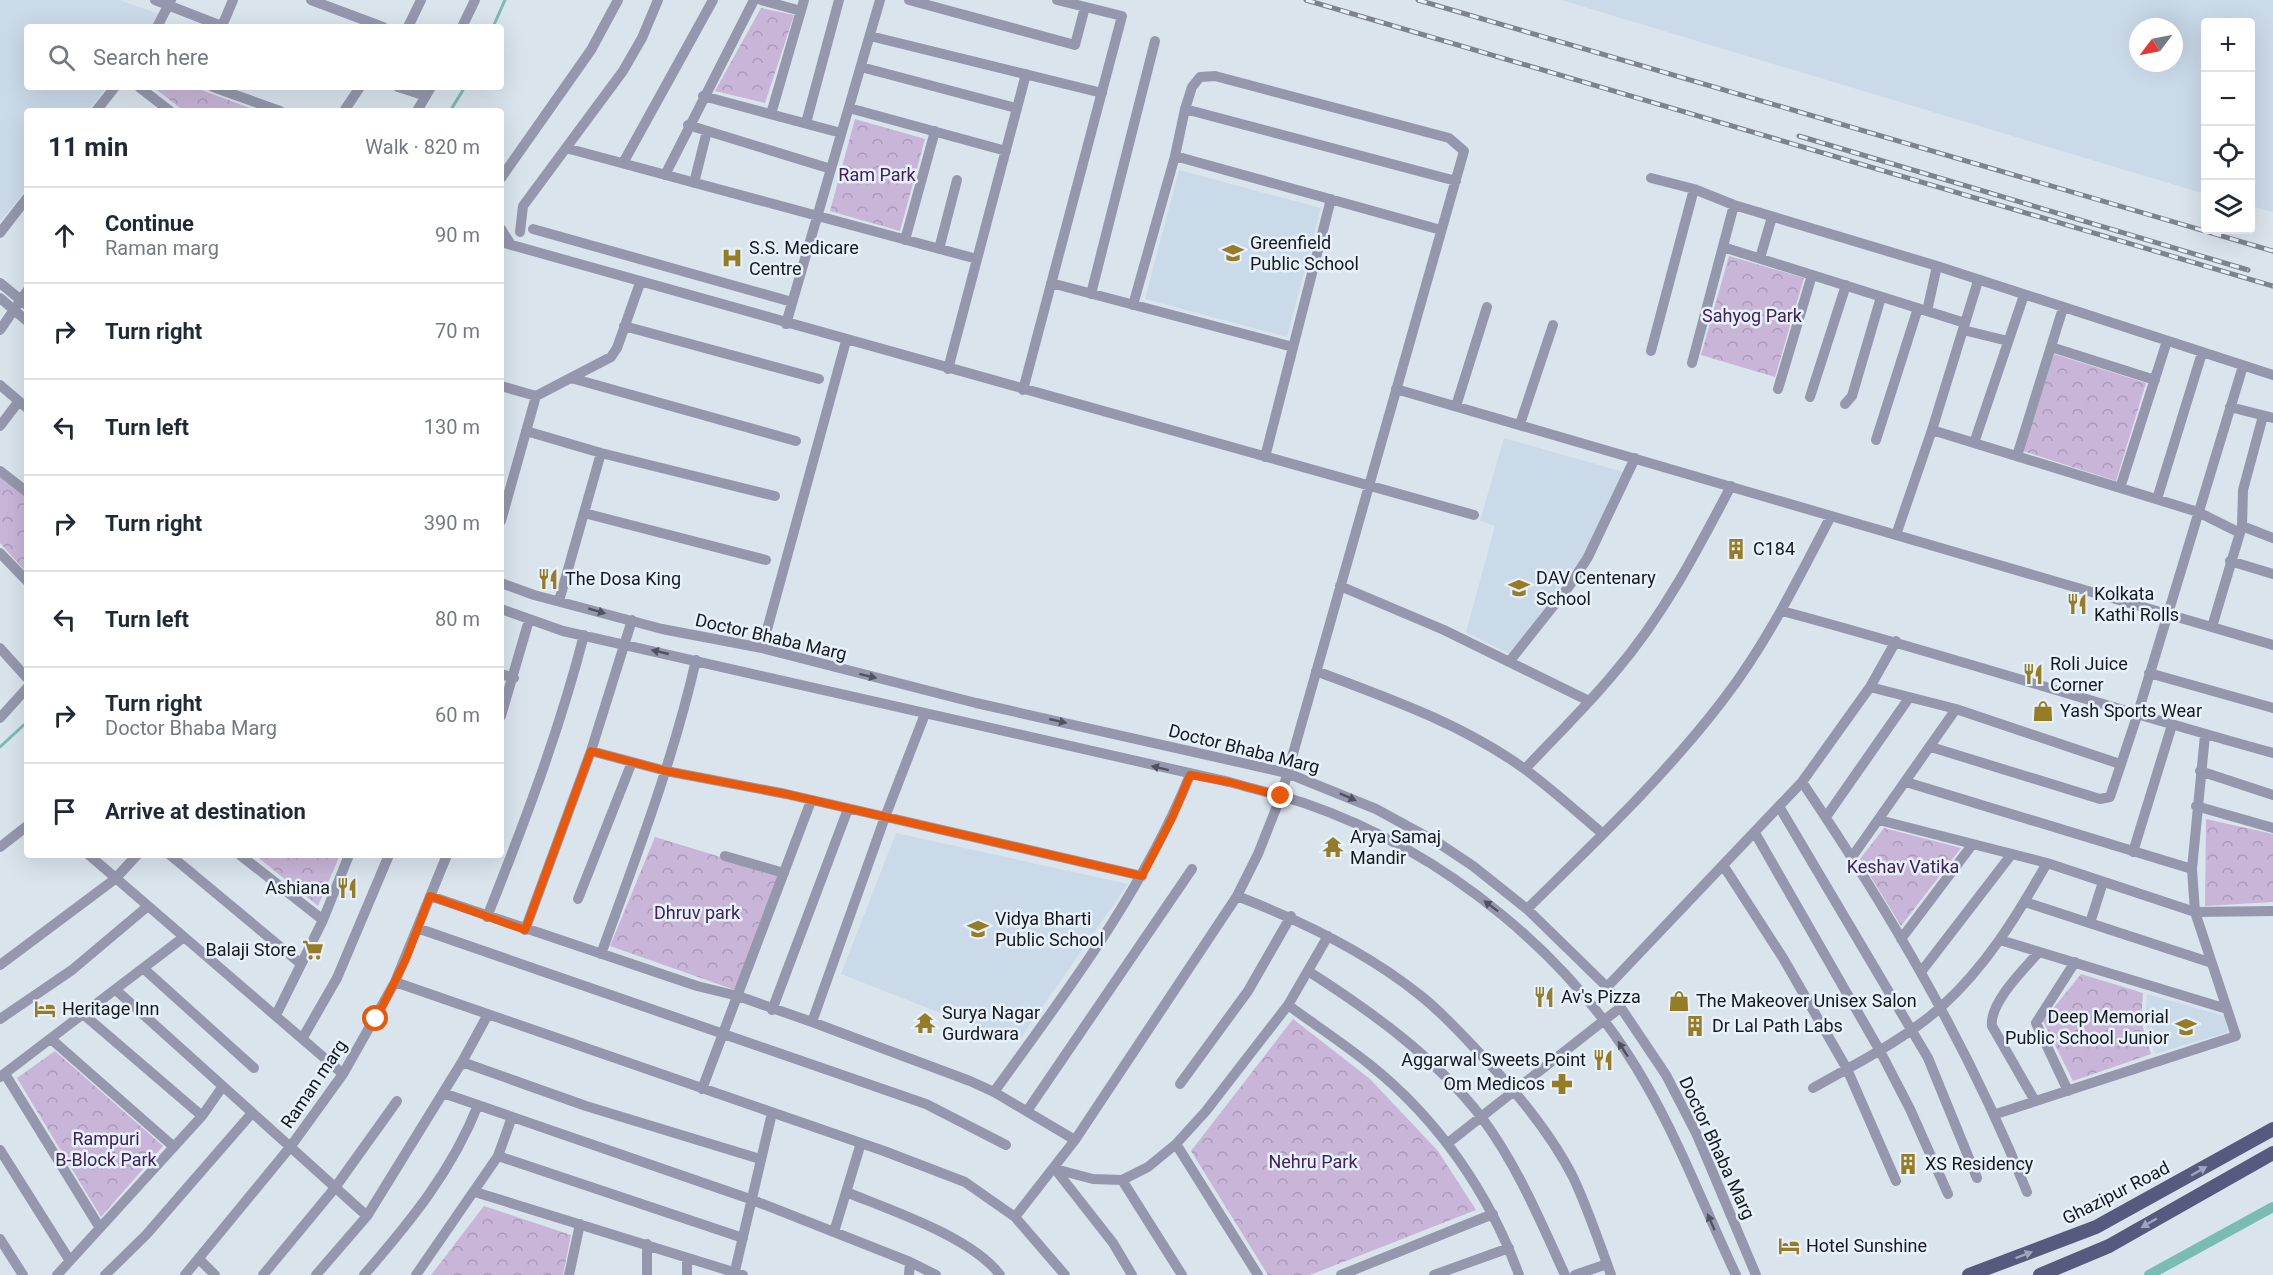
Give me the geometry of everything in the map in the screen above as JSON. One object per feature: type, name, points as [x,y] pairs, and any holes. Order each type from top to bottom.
[{"type":"main road","name":"Ghazipur Road","points":[[1969,1275],[2096,1227],[2273,1129]]},
{"type":"main road","points":[[2040,1275],[2109,1246],[2273,1154]]},
{"type":"street","points":[[156,0],[170,2],[217,24]]},
{"type":"street","points":[[224,24],[233,0]]},
{"type":"street","points":[[310,0],[374,24]]},
{"type":"street","points":[[409,24],[421,0]]},
{"type":"street","points":[[464,24],[476,0]]},
{"type":"street","points":[[504,174],[591,50],[618,0]]},
{"type":"street","points":[[520,232],[523,206],[623,71],[642,38],[658,0]]},
{"type":"street","points":[[623,163],[713,0]]},
{"type":"street","points":[[665,175],[688,125],[754,0]]},
{"type":"street","points":[[761,0],[802,5],[771,114]]},
{"type":"street","points":[[806,123],[839,0]]},
{"type":"street","points":[[786,324],[880,0]]},
{"type":"street","points":[[909,0],[1075,45],[1085,7]]},
{"type":"street","points":[[1023,390],[1122,16],[1058,0]]},
{"type":"street","points":[[159,24],[170,2]]},
{"type":"street","points":[[870,36],[1102,93]]},
{"type":"street","points":[[1091,294],[1155,40]]},
{"type":"street","points":[[861,67],[1016,108]]},
{"type":"street","points":[[948,369],[1026,74]]},
{"type":"street","points":[[1015,1217],[1076,1140],[1237,896],[1258,854],[1281,796],[1464,152],[1449,138],[1215,76],[1200,77],[1195,81],[1185,109],[1175,156],[1133,305]]},
{"type":"street","points":[[98,108],[113,90]]},
{"type":"street","points":[[143,90],[166,108]]},
{"type":"street","points":[[221,90],[270,108]]},
{"type":"street","points":[[346,108],[358,90]]},
{"type":"street","points":[[419,108],[428,92]]},
{"type":"street","points":[[703,96],[842,133]]},
{"type":"street","points":[[849,108],[1006,150]]},
{"type":"street","points":[[1185,109],[1456,181]]},
{"type":"street","points":[[688,125],[831,169]]},
{"type":"street","points":[[694,183],[707,131]]},
{"type":"street","points":[[905,240],[935,131]]},
{"type":"street","points":[[566,148],[977,259]]},
{"type":"street","points":[[1175,156],[1442,230]]},
{"type":"street","points":[[1651,178],[1694,189],[1734,205],[1937,267],[2273,375]]},
{"type":"street","points":[[939,249],[957,180]]},
{"type":"street","points":[[1651,351],[1694,189]]},
{"type":"street","points":[[1265,457],[1331,199]]},
{"type":"street","points":[[0,233],[24,202]]},
{"type":"street","points":[[1692,363],[1734,205]]},
{"type":"street","points":[[1760,258],[1772,217]]},
{"type":"street","points":[[533,229],[792,302]]},
{"type":"street","points":[[506,244],[1474,515]]},
{"type":"street","points":[[1723,246],[1923,310],[1964,327],[2008,341]]},
{"type":"street","points":[[1876,440],[1937,267]]},
{"type":"street","points":[[1778,389],[1812,275]]},
{"type":"street","points":[[1896,535],[1932,430],[1978,280]]},
{"type":"street","points":[[0,283],[24,298]]},
{"type":"street","points":[[504,387],[536,396],[611,357],[617,348],[640,283]]},
{"type":"street","points":[[1051,283],[1293,347]]},
{"type":"street","points":[[1810,397],[1846,285]]},
{"type":"street","points":[[1974,443],[2024,295]]},
{"type":"street","points":[[1845,404],[1852,396],[1881,297]]},
{"type":"street","points":[[0,298],[24,318]]},
{"type":"street","points":[[0,330],[24,300]]},
{"type":"street","points":[[1456,406],[1487,307]]},
{"type":"street","points":[[2017,456],[2063,308]]},
{"type":"street","points":[[1520,424],[1553,325]]},
{"type":"street","points":[[624,326],[819,380]]},
{"type":"street","points":[[762,648],[846,341]]},
{"type":"street","points":[[2121,488],[2167,341]]},
{"type":"street","points":[[2051,347],[2155,380]]},
{"type":"street","points":[[2157,499],[2202,353]]},
{"type":"street","points":[[1931,747],[2104,800],[2112,791],[2243,366]]},
{"type":"street","points":[[571,378],[796,441]]},
{"type":"street","points":[[0,385],[23,404],[0,426]]},
{"type":"street","points":[[1396,388],[2273,645]]},
{"type":"street","points":[[504,497],[506,481],[526,431],[536,396]]},
{"type":"street","points":[[2212,627],[2241,530],[2243,490],[2268,417],[2230,408]]},
{"type":"street","points":[[1932,430],[2198,512],[2241,530],[2273,536]]},
{"type":"street","points":[[526,431],[601,453],[775,496]]},
{"type":"street","points":[[559,601],[601,453]]},
{"type":"street","points":[[1509,662],[1570,585],[1588,557],[1635,458]]},
{"type":"street","points":[[0,471],[24,490]]},
{"type":"street","points":[[1525,769],[1616,672],[1659,614],[1690,567],[1731,486]]},
{"type":"street","points":[[584,513],[766,560]]},
{"type":"street","points":[[1527,909],[1604,834],[1691,741],[1724,699],[1782,611],[1832,516]]},
{"type":"street","points":[[0,553],[24,578]]},
{"type":"street","points":[[2230,561],[2273,574]]},
{"type":"street","name":"Doctor Bhaba Marg","points":[[504,584],[662,629],[762,648],[976,703],[1287,773],[1376,809],[1440,844],[1473,866],[1527,909],[1607,987],[1665,1075],[1697,1135],[1754,1271]]},
{"type":"street","points":[[1340,586],[1444,630],[1589,701]]},
{"type":"street","name":"Doctor Bhaba Marg","points":[[504,610],[529,620],[584,635],[925,714],[985,725],[1190,775],[1229,782],[1305,803],[1381,837],[1452,878],[1495,909],[1566,976],[1604,1021],[1658,1106],[1736,1275]]},
{"type":"street","points":[[1782,611],[1896,641],[2137,716],[2273,753]]},
{"type":"street","points":[[504,707],[529,620]]},
{"type":"street","points":[[525,930],[591,751],[632,620]]},
{"type":"street","points":[[487,917],[547,764],[568,700],[584,635]]},
{"type":"street","points":[[1607,987],[1780,808],[1802,782],[1870,687],[1896,641]]},
{"type":"street","points":[[0,648],[24,675]]},
{"type":"street","points":[[601,954],[666,771],[682,720],[696,660]]},
{"type":"street","points":[[1316,671],[1432,716],[1525,769],[1604,834]]},
{"type":"street","points":[[2150,673],[2273,708]]},
{"type":"street","points":[[504,675],[514,678]]},
{"type":"street","points":[[1870,687],[1956,709],[2120,764]]},
{"type":"street","points":[[0,718],[24,691]]},
{"type":"street","points":[[1826,817],[1910,698]]},
{"type":"street","points":[[1852,857],[1956,709]]},
{"type":"street","points":[[812,1022],[885,817],[925,714]]},
{"type":"street","points":[[2133,852],[2172,725]]},
{"type":"street","points":[[1996,1114],[2236,1036],[2195,912],[2192,869],[2196,806],[2205,735]]},
{"type":"street","points":[[591,751],[666,771],[885,817],[1142,876]]},
{"type":"street","points":[[578,899],[632,762]]},
{"type":"street","points":[[2200,771],[2273,795]]},
{"type":"street","points":[[994,1092],[1067,992],[1142,876],[1173,816],[1190,775]]},
{"type":"street","points":[[1802,782],[1852,857],[1941,1006],[1996,1114],[2027,1192]]},
{"type":"street","points":[[1906,782],[2192,869]]},
{"type":"street","points":[[702,1089],[811,801]]},
{"type":"street","points":[[2196,806],[2273,828]]},
{"type":"street","points":[[1780,808],[1938,1077],[1977,1178]]},
{"type":"street","points":[[772,1010],[848,809]]},
{"type":"street","points":[[1879,820],[2011,855],[2048,862],[2195,912],[2273,911]]},
{"type":"street","points":[[0,847],[24,828]]},
{"type":"street","points":[[1755,833],[1880,1051],[1910,1108],[1948,1194]]},
{"type":"street","points":[[1901,939],[1972,845]]},
{"type":"street","points":[[1921,972],[2011,855]]},
{"type":"street","points":[[725,856],[784,873]]},
{"type":"street","points":[[92,858],[343,1074]]},
{"type":"street","points":[[0,965],[115,879],[135,858]]},
{"type":"street","points":[[174,858],[301,964]]},
{"type":"street","points":[[244,858],[323,920]]},
{"type":"street","points":[[276,1015],[323,920],[348,858]]},
{"type":"street","points":[[302,1039],[337,978],[388,858]]},
{"type":"street","name":"Raman marg","points":[[185,1275],[200,1260],[291,1146],[343,1074],[395,982],[446,858]]},
{"type":"street","points":[[1813,1088],[1880,1051],[1941,1006],[2000,940],[2048,862]]},
{"type":"street","points":[[1723,865],[1783,958],[1847,1069],[1896,1181]]},
{"type":"street","points":[[1027,1111],[1192,870]]},
{"type":"street","points":[[2090,923],[2103,882]]},
{"type":"street","points":[[430,896],[525,930],[738,996],[772,1010],[812,1022],[994,1092],[1076,1140]]},
{"type":"street","points":[[1237,896],[1291,916],[1328,936],[1421,996],[1451,1023],[1515,1091],[1559,1152],[1572,1176],[1611,1275]]},
{"type":"street","points":[[2025,902],[2212,963]]},
{"type":"street","points":[[0,1019],[72,970],[148,906]]},
{"type":"street","points":[[1180,1084],[1248,991],[1291,916]]},
{"type":"street","points":[[417,928],[926,1104],[1006,1145]]},
{"type":"street","points":[[1055,1169],[1093,1179],[1122,1180],[1148,1167],[1176,1144],[1206,1112],[1288,1005],[1328,936]]},
{"type":"street","points":[[100,1228],[2,1075],[184,937]]},
{"type":"street","points":[[2000,940],[2227,1009]]},
{"type":"street","points":[[2035,1101],[1992,1026],[1991,1019],[1999,1001],[2039,952]]},
{"type":"street","points":[[2067,1091],[2036,1023],[2075,962]]},
{"type":"street","points":[[143,968],[254,1068]]},
{"type":"street","points":[[1308,971],[1395,1030],[1482,1118],[1529,1196],[1565,1275]]},
{"type":"street","points":[[395,982],[487,1016],[861,1143],[965,1182],[1015,1217],[1065,1275]]},
{"type":"street","points":[[116,990],[367,1216]]},
{"type":"street","points":[[1288,1005],[1371,1065],[1448,1143],[1492,1214],[1519,1275]]},
{"type":"street","points":[[1448,1143],[1621,1007]]},
{"type":"street","points":[[83,1014],[202,1116]]},
{"type":"street","points":[[316,1275],[367,1216],[443,1094],[487,1016]]},
{"type":"street","points":[[51,1039],[174,1147]]},
{"type":"street","points":[[462,1062],[586,1106],[759,1160]]},
{"type":"street","points":[[57,1275],[202,1116],[223,1086]]},
{"type":"street","points":[[443,1094],[750,1198],[910,1262],[936,1275]]},
{"type":"street","points":[[263,1275],[334,1188],[397,1101]]},
{"type":"street","points":[[364,1275],[431,1193],[455,1157],[478,1105]]},
{"type":"street","points":[[105,1275],[146,1235],[252,1113]]},
{"type":"street","points":[[475,1192],[737,1274],[750,1198],[772,1113]]},
{"type":"street","points":[[416,1275],[498,1156],[512,1117]]},
{"type":"street","points":[[834,1232],[861,1143]]},
{"type":"street","points":[[1176,1144],[1258,1275]]},
{"type":"street","points":[[0,1149],[70,1261]]},
{"type":"street","points":[[498,1156],[743,1238]]},
{"type":"street","points":[[1055,1169],[1113,1244],[1132,1275]]},
{"type":"street","points":[[1122,1180],[1182,1275]]},
{"type":"street","points":[[846,1192],[960,1242],[978,1254],[1000,1275]]},
{"type":"street","points":[[1341,1275],[1492,1214]]},
{"type":"street","points":[[569,1275],[580,1224]]},
{"type":"street","points":[[0,1239],[23,1275]]},
{"type":"street","points":[[647,1244],[647,1275]]},
{"type":"street","points":[[1434,1275],[1509,1248]]},
{"type":"street","points":[[687,1259],[687,1275]]},
{"type":"street","points":[[200,1260],[215,1275]]},
{"type":"street","points":[[909,1275],[910,1262]]},
{"type":"street","points":[[1575,1275],[1607,1264]]},
{"type":"street","points":[[1736,1275],[1754,1271]]},
{"type":"shaded area","points":[[0,0],[120,0],[162,15],[155,24],[24,24],[24,90],[105,90],[90,108],[24,108],[24,192],[0,222]]},
{"type":"shaded area","points":[[1561,0],[2273,0],[2273,212],[2255,207],[2255,18],[2201,18],[2201,193]]},
{"type":"shaded area","name":"Greenfield Public School","points":[[1179,170],[1321,208],[1287,337],[1145,299]]},
{"type":"shaded area","name":"DAV Centenary School","points":[[1504,438],[1627,473],[1591,544],[1512,655],[1466,632],[1495,526],[1480,521]]},
{"type":"shaded area","name":"Vidya Bharti Public School","points":[[896,833],[1128,884],[1017,1043],[841,974]]},
{"type":"shaded area","name":"Deep Memorial Public School Junior","points":[[2147,994],[2224,1016],[2228,1032],[2155,1054],[2145,1023]]},
{"type":"green space","points":[[761,8],[794,15],[765,103],[715,91]]},
{"type":"green space","points":[[157,90],[201,90],[250,108],[180,108]]},
{"type":"green space","name":"Ram Park","points":[[855,119],[925,139],[900,231],[830,211]]},
{"type":"green space","name":"Sahyog Park","points":[[1729,256],[1804,278],[1775,377],[1701,355]]},
{"type":"green space","points":[[2054,354],[2146,383],[2116,481],[2023,451]]},
{"type":"green space","points":[[0,467],[24,485],[24,570],[0,543]]},
{"type":"green space","points":[[2206,819],[2273,834],[2273,902],[2205,906]]},
{"type":"green space","name":"Keshav Vatika","points":[[1884,828],[1961,848],[1901,926],[1860,859]]},
{"type":"green space","name":"Dhruv park","points":[[655,837],[780,875],[735,990],[610,946]]},
{"type":"green space","points":[[259,858],[339,858],[318,906]]},
{"type":"green space","points":[[2081,974],[2143,993],[2141,1021],[2151,1054],[2073,1081],[2043,1021]]},
{"type":"green space","name":"Nehru Park","points":[[1293,1019],[1370,1079],[1438,1151],[1476,1210],[1310,1275],[1268,1275],[1191,1151]]},
{"type":"green space","name":"Rampuri B-Block Park","points":[[55,1051],[163,1146],[101,1217],[17,1078]]},
{"type":"green space","points":[[484,1206],[571,1235],[563,1275],[431,1275]]},
{"type":"waterway","points":[[494,24],[505,0]]},
{"type":"waterway","points":[[452,108],[463,90]]},
{"type":"waterway","points":[[0,747],[24,725]]},
{"type":"waterway","points":[[2149,1275],[2273,1207]]},
{"type":"railway","points":[[1306,0],[2273,286]]},
{"type":"railway","points":[[1418,0],[2273,251]]},
{"type":"railway","points":[[1799,136],[2248,270]]},
{"type":"place","name":"Greenfield Public School","points":[[1233,253]]},
{"type":"place","name":"S.S. Medicare Centre","points":[[732,258]]},
{"type":"place","name":"C184","points":[[1736,549]]},
{"type":"place","name":"The Dosa King","points":[[548,579]]},
{"type":"place","name":"DAV Centenary School","points":[[1519,588]]},
{"type":"place","name":"Kolkata Kathi Rolls","points":[[2077,604]]},
{"type":"place","name":"Roli Juice Corner","points":[[2033,674]]},
{"type":"place","name":"Yash Sports Wear","points":[[2043,711]]},
{"type":"place","name":"Arya Samaj Mandir","points":[[1333,847]]},
{"type":"place","name":"Ashiana","points":[[347,888]]},
{"type":"place","name":"Vidya Bharti Public School","points":[[978,929]]},
{"type":"place","name":"Balaji Store","points":[[313,950]]},
{"type":"place","name":"Av's Pizza","points":[[1544,997]]},
{"type":"place","name":"The Makeover Unisex Salon","points":[[1679,1001]]},
{"type":"place","name":"Heritage Inn","points":[[45,1009]]},
{"type":"place","name":"Surya Nagar Gurdwara","points":[[925,1023]]},
{"type":"place","name":"Dr Lal Path Labs","points":[[1695,1026]]},
{"type":"place","name":"Deep Memorial Public School Junior","points":[[2186,1027]]},
{"type":"place","name":"Aggarwal Sweets Point","points":[[1603,1060]]},
{"type":"place","name":"Om Medicos","points":[[1562,1084]]},
{"type":"place","name":"XS Residency","points":[[1908,1164]]},
{"type":"place","name":"Hotel Sunshine","points":[[1789,1246]]},
{"type":"route","points":[[376,1019],[406,959],[430,896],[525,930],[591,751],[666,771],[786,794],[1142,876],[1173,816],[1190,775],[1229,782],[1281,796]]}]
